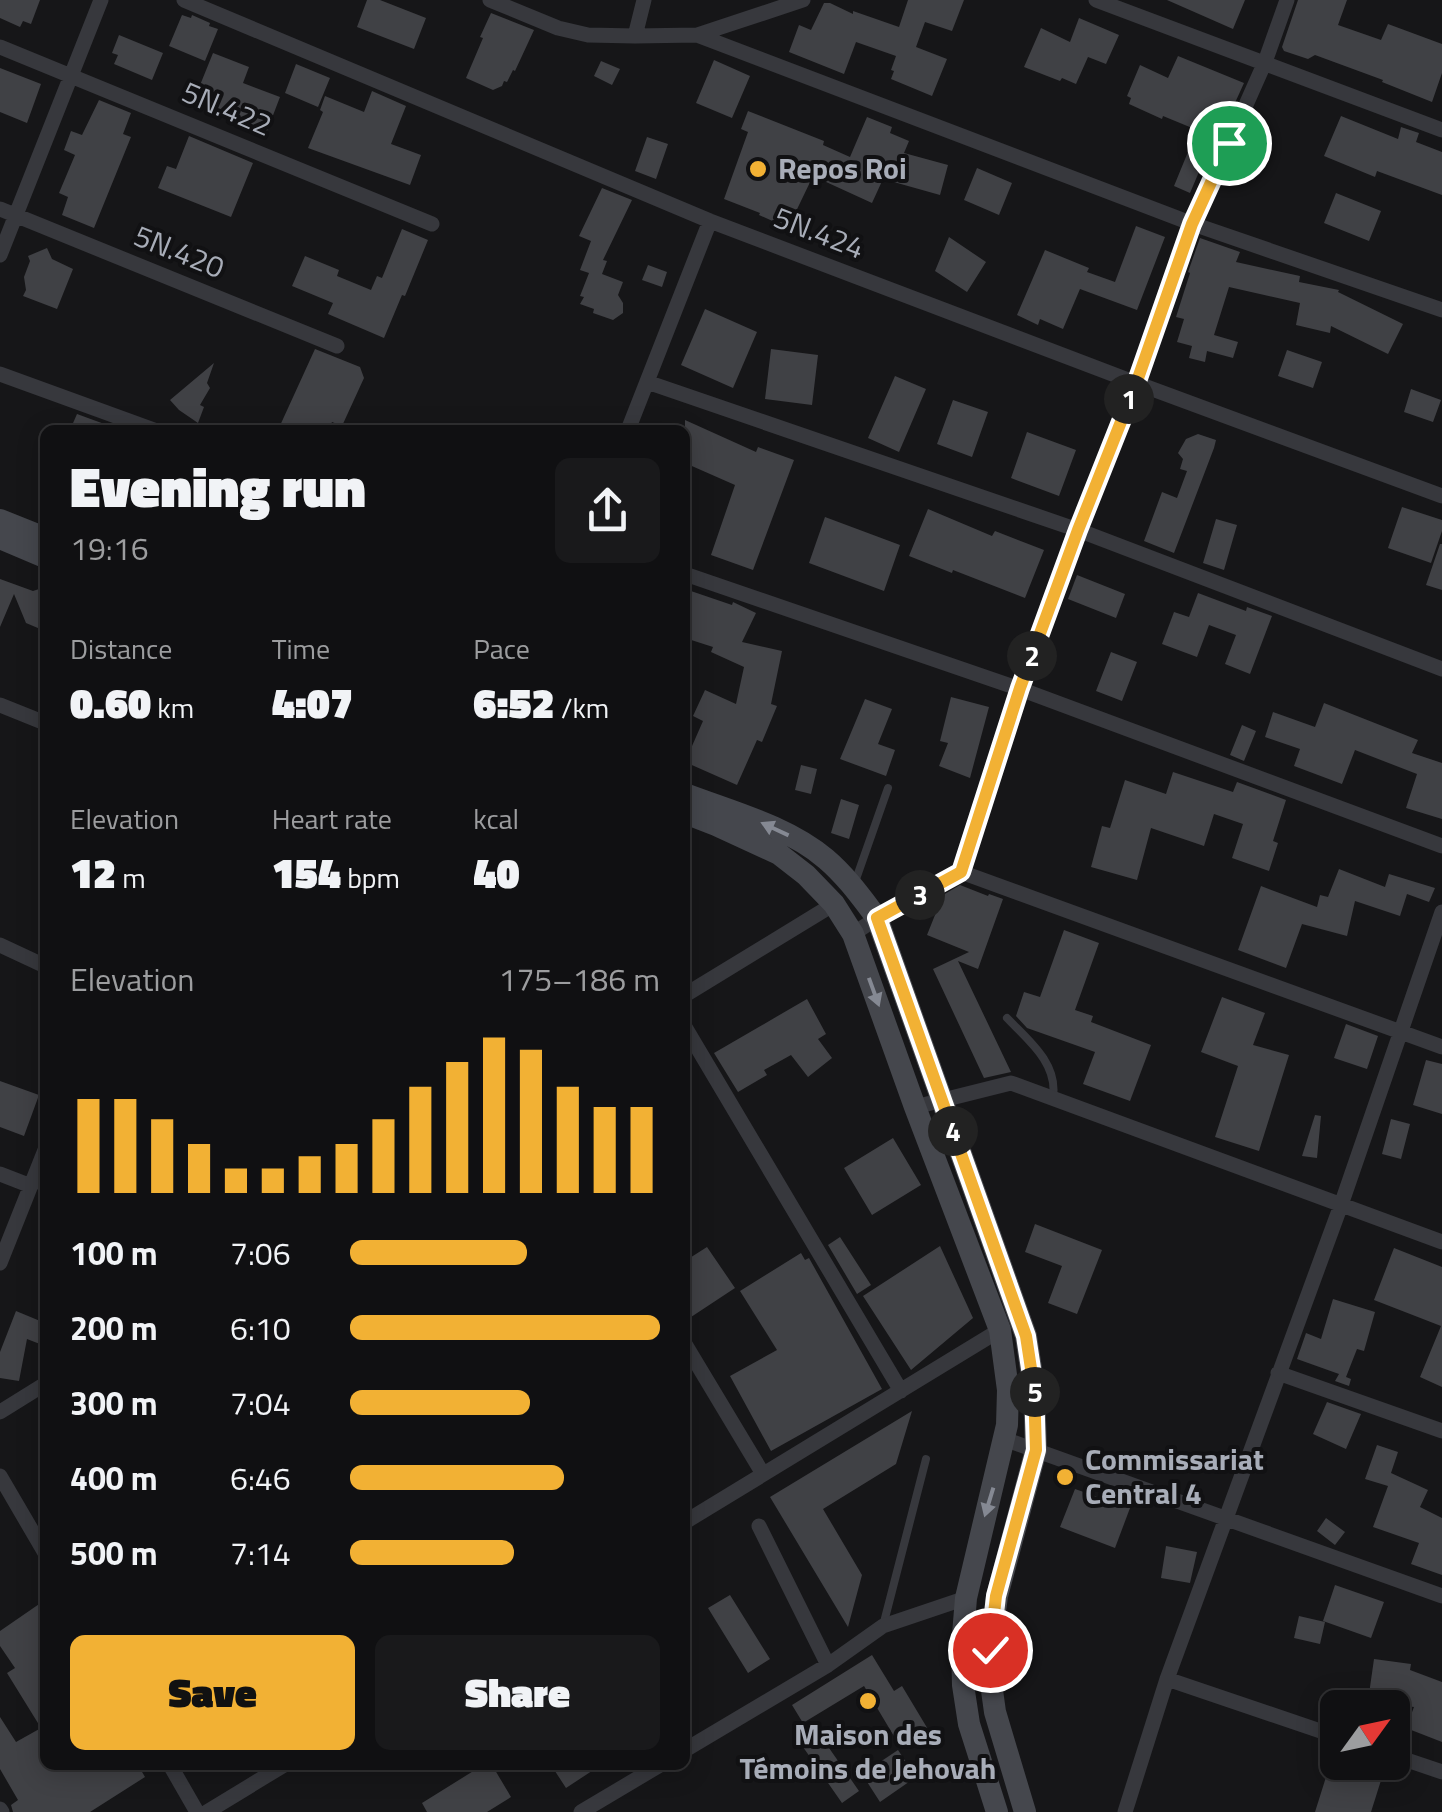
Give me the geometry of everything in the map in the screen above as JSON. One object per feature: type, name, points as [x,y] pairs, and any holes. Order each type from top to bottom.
[{"type":"main road","points":[[0,520],[40,536]]},
{"type":"main road","points":[[0,538],[40,554]]},
{"type":"main road","points":[[690,796],[798,840],[853,886],[877,918],[1026,1336],[1034,1388],[1036,1450],[996,1596],[990,1650],[995,1712],[1025,1812]]},
{"type":"main road","points":[[690,815],[779,854],[806,874],[834,904],[853,934],[1000,1330],[1008,1390],[1004,1439],[966,1598],[962,1647],[969,1724],[997,1812]]},
{"type":"street","points":[[0,255],[8,212],[101,0]]},
{"type":"street","name":"5N.424","points":[[184,0],[710,221],[1442,496]]},
{"type":"street","points":[[490,0],[558,28],[588,35],[635,36],[697,34],[804,0]]},
{"type":"street","points":[[635,36],[644,0]]},
{"type":"street","points":[[1096,0],[1442,130]]},
{"type":"street","points":[[853,934],[961,872],[1020,688],[1136,384],[1192,224],[1266,62],[1287,0]]},
{"type":"street","points":[[697,34],[1192,224],[1442,310]]},
{"type":"street","name":"5N.422","points":[[0,46],[432,224]]},
{"type":"street","name":"5N.420","points":[[8,212],[337,346]]},
{"type":"street","points":[[630,425],[710,221]]},
{"type":"street","points":[[0,374],[140,425]]},
{"type":"street","points":[[647,382],[1078,530],[1442,669]]},
{"type":"street","points":[[690,576],[1020,688],[1442,846]]},
{"type":"street","points":[[0,705],[40,721]]},
{"type":"street","points":[[961,872],[1442,1046]]},
{"type":"street","points":[[690,992],[834,904]]},
{"type":"street","points":[[1126,1812],[1167,1678],[1341,1204],[1442,912]]},
{"type":"street","points":[[0,945],[40,964]]},
{"type":"street","points":[[690,1035],[900,1390]]},
{"type":"street","points":[[915,1107],[1011,1084],[1442,1242]]},
{"type":"street","points":[[0,1263],[40,1163]]},
{"type":"street","points":[[0,1174],[31,1186]]},
{"type":"street","points":[[690,1519],[1000,1330]]},
{"type":"street","points":[[690,1352],[764,1474]]},
{"type":"street","points":[[1278,1374],[1442,1431]]},
{"type":"street","points":[[0,1412],[40,1387]]},
{"type":"street","points":[[1004,1439],[1442,1596]]},
{"type":"street","points":[[0,1476],[40,1544]]},
{"type":"street","points":[[760,1526],[828,1665]]},
{"type":"street","points":[[690,1747],[828,1665],[883,1626],[966,1598]]},
{"type":"street","points":[[1167,1678],[1320,1731]]},
{"type":"street","points":[[1410,1762],[1442,1772]]},
{"type":"street","points":[[173,1770],[197,1812]]},
{"type":"street","points":[[206,1812],[276,1770]]},
{"type":"street","points":[[581,1812],[652,1770]]},
{"type":"lane","points":[[853,886],[888,788]]},
{"type":"lane","points":[[1006,1018],[1050,1068],[1053,1099]]},
{"type":"lane","points":[[883,1626],[926,1459]]},
{"type":"building","points":[[0,0],[40,0],[31,24],[23,21],[20,27],[0,18]]},
{"type":"building","points":[[367,0],[380,0],[426,18],[414,49],[357,27]]},
{"type":"building","points":[[908,0],[964,0],[952,31],[925,22],[916,47],[947,59],[932,96],[891,79],[896,56],[856,42],[844,74],[789,52],[799,25],[811,30],[824,3],[899,27]]},
{"type":"building","points":[[1167,0],[1245,0],[1233,29]]},
{"type":"building","points":[[1298,0],[1347,0],[1338,25],[1381,40],[1388,24],[1442,44],[1442,73],[1432,102],[1315,55],[1308,59],[1284,51]]},
{"type":"building","points":[[491,13],[534,30],[515,71],[507,82],[493,90],[466,78]]},
{"type":"building","points":[[182,15],[192,15],[218,29],[205,61],[169,46]]},
{"type":"building","points":[[1079,18],[1119,35],[1106,64],[1088,57],[1076,84],[1024,67],[1041,28],[1070,42]]},
{"type":"building","points":[[119,35],[163,53],[152,80],[114,64],[118,55],[112,53]]},
{"type":"building","points":[[213,53],[249,67],[243,83],[280,97],[267,131],[194,100]]},
{"type":"building","points":[[1178,56],[1244,83],[1224,127],[1219,125],[1190,193],[1174,186],[1197,130],[1129,104],[1131,98],[1127,96],[1140,65],[1168,78]]},
{"type":"building","points":[[714,60],[750,76],[732,118],[696,103]]},
{"type":"building","points":[[601,61],[620,69],[612,85],[594,76]]},
{"type":"building","points":[[296,64],[330,78],[318,107],[285,93]]},
{"type":"building","points":[[0,68],[41,84],[27,123],[0,112]]},
{"type":"building","points":[[372,91],[406,106],[391,144],[421,155],[410,185],[308,148],[323,112],[320,110],[325,96],[364,112]]},
{"type":"building","points":[[99,100],[131,113],[123,134],[131,137],[94,228],[62,215],[68,197],[59,193],[75,155],[64,150],[71,131],[82,135]]},
{"type":"building","points":[[748,111],[824,141],[823,145],[850,157],[867,117],[892,127],[890,133],[909,141],[904,153],[948,165],[940,195],[883,179],[872,203],[813,176],[788,228],[724,199],[748,132],[741,129]]},
{"type":"building","points":[[1341,116],[1398,139],[1401,127],[1419,133],[1416,142],[1442,152],[1442,195],[1377,171],[1375,177],[1324,156]]},
{"type":"building","points":[[189,136],[253,163],[231,217],[158,188],[167,166],[176,169]]},
{"type":"building","points":[[647,137],[668,144],[656,179],[635,171]]},
{"type":"building","points":[[977,168],[1012,183],[999,215],[964,200]]},
{"type":"building","points":[[602,188],[632,200],[603,260],[607,261],[602,274],[623,282],[618,295],[623,313],[613,320],[580,304],[589,273],[580,270],[591,241],[579,236]]},
{"type":"building","points":[[1336,193],[1381,211],[1369,241],[1324,223]]},
{"type":"building","points":[[1136,226],[1165,237],[1137,310],[1080,289],[1063,329],[1040,319],[1038,325],[1017,315],[1045,250],[1115,282]]},
{"type":"building","points":[[402,229],[428,240],[384,338],[328,314],[333,303],[292,286],[305,256],[339,270],[337,276],[371,290],[377,276],[382,278]]},
{"type":"building","points":[[949,237],[986,262],[967,292],[935,271]]},
{"type":"building","points":[[1200,238],[1240,252],[1236,262],[1300,276],[1299,282],[1339,290],[1403,324],[1388,354],[1331,326],[1330,333],[1296,325],[1300,303],[1229,287],[1214,335],[1238,342],[1233,358],[1207,351],[1205,362],[1189,358],[1192,346],[1177,342],[1184,319],[1176,317]]},
{"type":"building","points":[[47,248],[52,259],[73,269],[57,309],[23,296],[28,256]]},
{"type":"building","points":[[648,265],[667,272],[662,287],[642,280]]},
{"type":"building","points":[[705,309],[757,332],[733,388],[681,365]]},
{"type":"building","points":[[315,349],[360,367],[364,378],[342,425],[332,422],[280,425]]},
{"type":"building","points":[[771,349],[818,355],[812,405],[765,399]]},
{"type":"building","points":[[1287,350],[1322,362],[1313,388],[1278,376]]},
{"type":"building","points":[[214,363],[207,383],[210,388],[200,405],[204,407],[198,423],[170,400]]},
{"type":"building","points":[[895,376],[926,389],[899,452],[868,438]]},
{"type":"building","points":[[1411,389],[1441,400],[1433,422],[1404,412]]},
{"type":"building","points":[[953,400],[988,412],[972,457],[937,444]]},
{"type":"building","points":[[77,414],[107,425],[72,425]]},
{"type":"building","points":[[685,420],[756,452],[758,447],[794,460],[753,570],[711,555],[735,485],[690,465],[690,425],[685,425]]},
{"type":"building","points":[[1027,432],[1076,450],[1059,496],[1011,478]]},
{"type":"building","points":[[1198,434],[1216,440],[1174,553],[1144,541],[1162,492],[1177,498],[1187,471],[1180,469],[1183,459],[1178,453],[1186,439]]},
{"type":"building","points":[[1402,507],[1442,520],[1431,563],[1388,548]]},
{"type":"building","points":[[928,509],[992,536],[995,531],[1044,550],[1025,598],[909,556]]},
{"type":"building","points":[[825,517],[900,545],[884,591],[809,563]]},
{"type":"building","points":[[1216,519],[1237,525],[1224,570],[1203,563]]},
{"type":"building","points":[[1442,544],[1442,590],[1426,585]]},
{"type":"building","points":[[1077,575],[1125,594],[1116,618],[1068,599]]},
{"type":"building","points":[[0,579],[33,591],[40,589],[40,629],[26,623],[14,594],[0,627]]},
{"type":"building","points":[[690,591],[732,605],[733,602],[756,613],[742,642],[782,651],[771,704],[777,706],[737,785],[690,764],[690,751],[703,721],[693,716],[705,690],[736,704],[744,667],[711,652],[713,647],[690,640]]},
{"type":"building","points":[[1198,593],[1272,616],[1250,674],[1225,664],[1236,635],[1209,625],[1197,657],[1162,644],[1174,612],[1189,617]]},
{"type":"building","points":[[1111,652],[1137,662],[1122,701],[1096,691]]},
{"type":"building","points":[[951,697],[989,707],[970,778],[939,766],[948,743],[940,741]]},
{"type":"building","points":[[865,699],[892,709],[878,744],[895,750],[886,776],[840,759]]},
{"type":"building","points":[[1324,703],[1418,740],[1412,753],[1442,763],[1442,819],[1406,808],[1417,774],[1355,750],[1342,784],[1294,766],[1300,749],[1265,737],[1273,712],[1315,727]]},
{"type":"building","points":[[1242,725],[1256,731],[1244,761],[1230,755]]},
{"type":"building","points":[[801,765],[817,769],[811,794],[795,790]]},
{"type":"building","points":[[1173,772],[1233,792],[1237,782],[1286,800],[1273,841],[1278,843],[1269,871],[1232,858],[1243,824],[1214,814],[1204,846],[1151,828],[1137,880],[1091,867],[1102,826],[1110,828],[1125,780],[1166,794]]},
{"type":"building","points":[[841,799],[859,805],[849,839],[831,833]]},
{"type":"building","points":[[1339,869],[1385,887],[1389,874],[1435,888],[1429,902],[1407,894],[1400,916],[1355,901],[1347,936],[1302,924],[1286,968],[1238,950],[1261,886],[1317,907],[1320,895],[1328,897]]},
{"type":"building","points":[[960,885],[1003,899],[978,969],[958,961],[1011,1072],[984,1078],[933,969],[969,952],[927,935],[943,895]]},
{"type":"building","points":[[1064,930],[1099,943],[1075,1010],[1093,1016],[1091,1022],[1151,1045],[1130,1101],[1083,1084],[1095,1052],[1027,1028],[1016,1016],[1024,992],[1040,997]]},
{"type":"building","points":[[1222,997],[1265,1013],[1253,1045],[1289,1055],[1259,1151],[1215,1137],[1238,1066],[1201,1052]]},
{"type":"building","points":[[807,999],[826,1034],[818,1039],[832,1058],[808,1077],[791,1055],[764,1070],[767,1075],[738,1092],[714,1053]]},
{"type":"building","points":[[1346,1024],[1378,1036],[1367,1069],[1334,1058]]},
{"type":"building","points":[[1426,1060],[1442,1064],[1442,1114],[1413,1105]]},
{"type":"building","points":[[0,1081],[39,1095],[24,1136],[0,1127]]},
{"type":"building","points":[[1315,1115],[1321,1116],[1317,1158],[1302,1156]]},
{"type":"building","points":[[1391,1119],[1410,1124],[1401,1159],[1382,1154]]},
{"type":"building","points":[[893,1138],[921,1185],[872,1215],[844,1168]]},
{"type":"building","points":[[1035,1224],[1102,1250],[1077,1314],[1048,1303],[1062,1266],[1025,1252]]},
{"type":"building","points":[[840,1237],[871,1285],[857,1294],[828,1245]]},
{"type":"building","points":[[940,1246],[973,1318],[911,1370],[863,1296]]},
{"type":"building","points":[[707,1247],[735,1288],[690,1318],[690,1258]]},
{"type":"building","points":[[1394,1248],[1442,1267],[1442,1387],[1420,1377],[1441,1326],[1374,1300]]},
{"type":"building","points":[[801,1253],[805,1260],[809,1258],[882,1389],[771,1451],[730,1376],[777,1350],[740,1291]]},
{"type":"building","points":[[1333,1299],[1375,1312],[1364,1351],[1357,1349],[1346,1377],[1351,1379],[1349,1386],[1335,1381],[1339,1374],[1297,1359],[1306,1333],[1321,1339]]},
{"type":"building","points":[[16,1311],[40,1321],[40,1344],[27,1339],[19,1381],[0,1378],[0,1352]]},
{"type":"building","points":[[1327,1402],[1361,1414],[1346,1449],[1313,1434]]},
{"type":"building","points":[[912,1411],[896,1464],[823,1509],[862,1575],[848,1627],[770,1497]]},
{"type":"building","points":[[1377,1445],[1398,1452],[1391,1473],[1428,1490],[1420,1507],[1442,1518],[1442,1575],[1411,1564],[1419,1543],[1373,1527],[1388,1486],[1365,1479]]},
{"type":"building","points":[[1075,1489],[1130,1508],[1115,1548],[1060,1527]]},
{"type":"building","points":[[1326,1518],[1345,1532],[1335,1545],[1317,1531]]},
{"type":"building","points":[[1166,1546],[1197,1552],[1190,1583],[1161,1578]]},
{"type":"building","points":[[1335,1585],[1384,1602],[1371,1638],[1323,1621]]},
{"type":"building","points":[[730,1595],[770,1659],[748,1673],[708,1608]]},
{"type":"building","points":[[40,1603],[40,1726],[7,1673],[15,1668],[0,1646],[0,1631]]},
{"type":"building","points":[[1299,1616],[1325,1622],[1320,1644],[1294,1638]]},
{"type":"building","points":[[872,1655],[894,1691],[902,1686],[929,1731],[901,1748],[864,1686],[803,1723],[792,1705]]},
{"type":"building","points":[[1374,1659],[1411,1664],[1410,1670],[1442,1682],[1442,1742],[1410,1730],[1414,1707],[1410,1706],[1410,1690],[1370,1690]]},
{"type":"building","points":[[0,1717],[16,1742],[40,1729],[40,1770],[141,1770],[145,1777],[90,1812],[13,1812],[11,1805],[18,1800],[0,1769]]},
{"type":"building","points":[[820,1735],[859,1791],[842,1803],[803,1747]]},
{"type":"building","points":[[898,1750],[916,1777],[880,1802],[862,1774]]},
{"type":"building","points":[[475,1770],[495,1770],[511,1797],[487,1812],[427,1812],[422,1803]]},
{"type":"building","points":[[554,1770],[593,1770],[566,1788]]},
{"type":"building","points":[[1325,1780],[1381,1780],[1371,1812],[1315,1812]]},
{"type":"place","name":"Repos Roi","points":[[758,169]]},
{"type":"place","name":"Commissariat Central 4","points":[[1065,1477]]},
{"type":"place","name":"Maison des Témoins de Jehovah","points":[[868,1701]]},
{"type":"route","points":[[990,1650],[996,1596],[1036,1450],[1034,1388],[1026,1336],[877,918],[961,872],[1020,688],[1078,530],[1136,384],[1192,224],[1229,143]]}]
